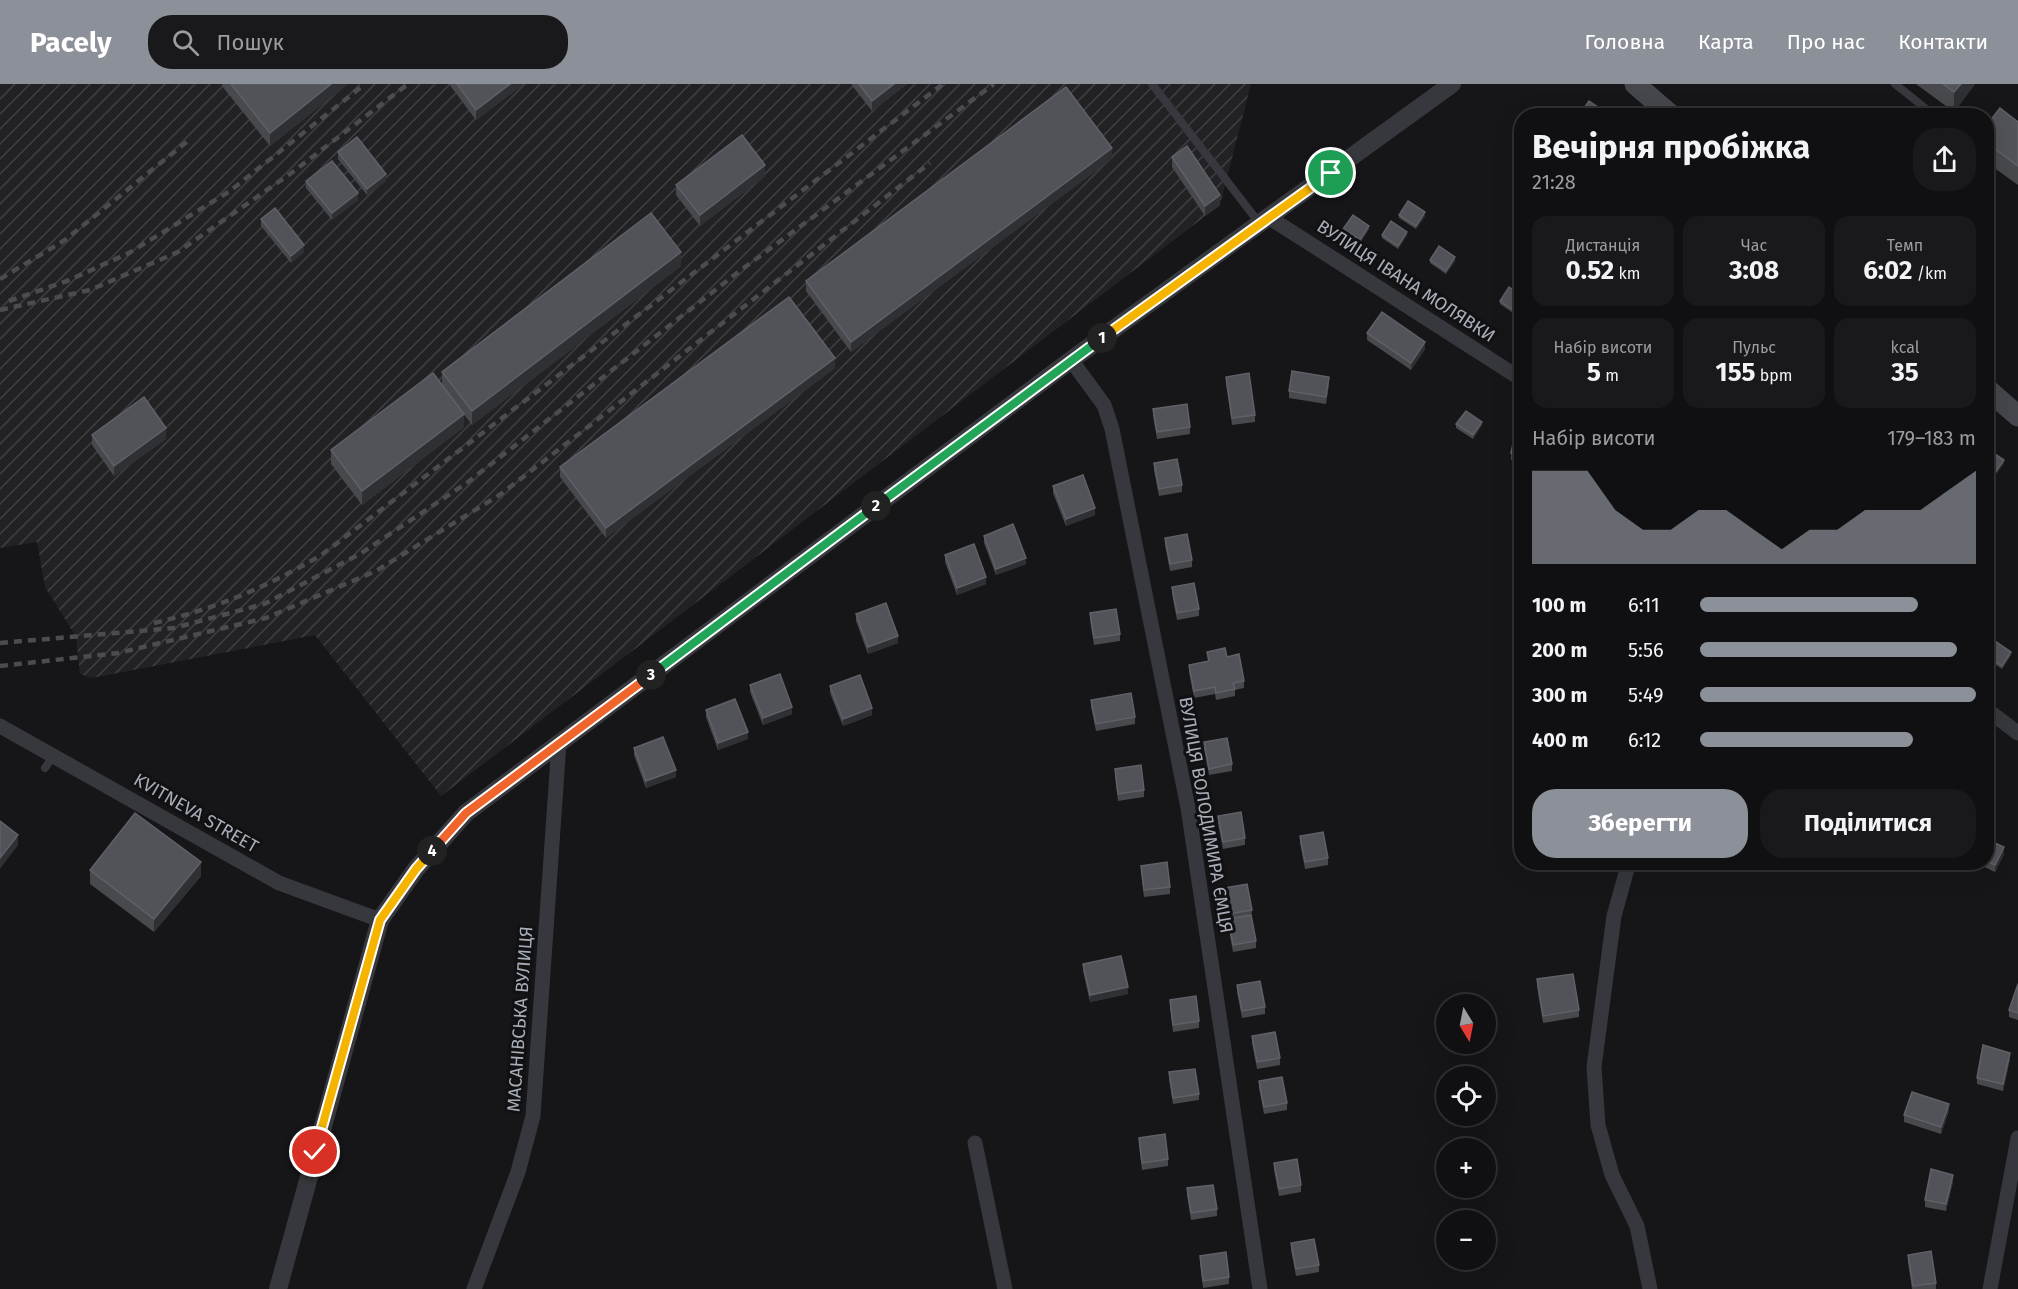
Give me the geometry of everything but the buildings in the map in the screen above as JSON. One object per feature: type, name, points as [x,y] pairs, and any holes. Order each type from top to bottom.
[{"type":"main road","points":[[1635,84],[1663,108]]},
{"type":"main road","points":[[1994,395],[2018,416]]},
{"type":"street","points":[[278,1289],[380,920],[416,869],[466,813],[1071,360],[1452,84]]},
{"type":"street","name":"ВУЛИЦЯ ІВАНА МОЛЯВКИ","points":[[1265,221],[1514,375]]},
{"type":"street","name":"ВУЛИЦЯ ВОЛОДИМИРА ЄМЦЯ","points":[[1071,360],[1104,405],[1114,441],[1188,808],[1260,1289]]},
{"type":"street","points":[[1994,715],[2018,733]]},
{"type":"street","name":"KVITNEVA STREET","points":[[0,726],[54,754],[279,883],[380,920]]},
{"type":"street","name":"МАСАНІВСЬКА ВУЛИЦЯ","points":[[474,1289],[518,1172],[533,1116],[560,743]]},
{"type":"street","points":[[1627,870],[1614,916],[1594,1067],[1598,1125],[1612,1174],[1637,1226],[1650,1289]]},
{"type":"street","points":[[1990,1289],[2018,1138]]},
{"type":"street","points":[[975,1143],[1005,1289]]},
{"type":"lane","points":[[1152,84],[1265,221]]},
{"type":"lane","points":[[1895,84],[1925,108]]},
{"type":"lane","points":[[45,768],[54,754]]},
{"type":"shaded area","points":[[0,84],[1251,84],[1220,205],[441,796],[315,635],[92,678],[80,674],[76,637],[45,587],[37,542],[0,548]]},
{"type":"railway","points":[[9,301],[67,281],[129,253],[230,191],[365,84]]},
{"type":"railway","points":[[0,310],[90,290],[178,252],[290,174],[408,84]]},
{"type":"railway","points":[[154,623],[199,611],[240,596],[320,556],[943,84]]},
{"type":"railway","points":[[0,643],[174,628],[264,604],[360,554],[468,482],[741,270],[994,84]]},
{"type":"railway","points":[[0,279],[65,240],[189,140]]},
{"type":"railway","points":[[0,666],[118,653],[266,618],[376,571],[501,494],[930,163]]},
{"type":"route","points":[[315,1152],[380,920],[416,869],[466,813],[1071,360],[1331,173]]}]
